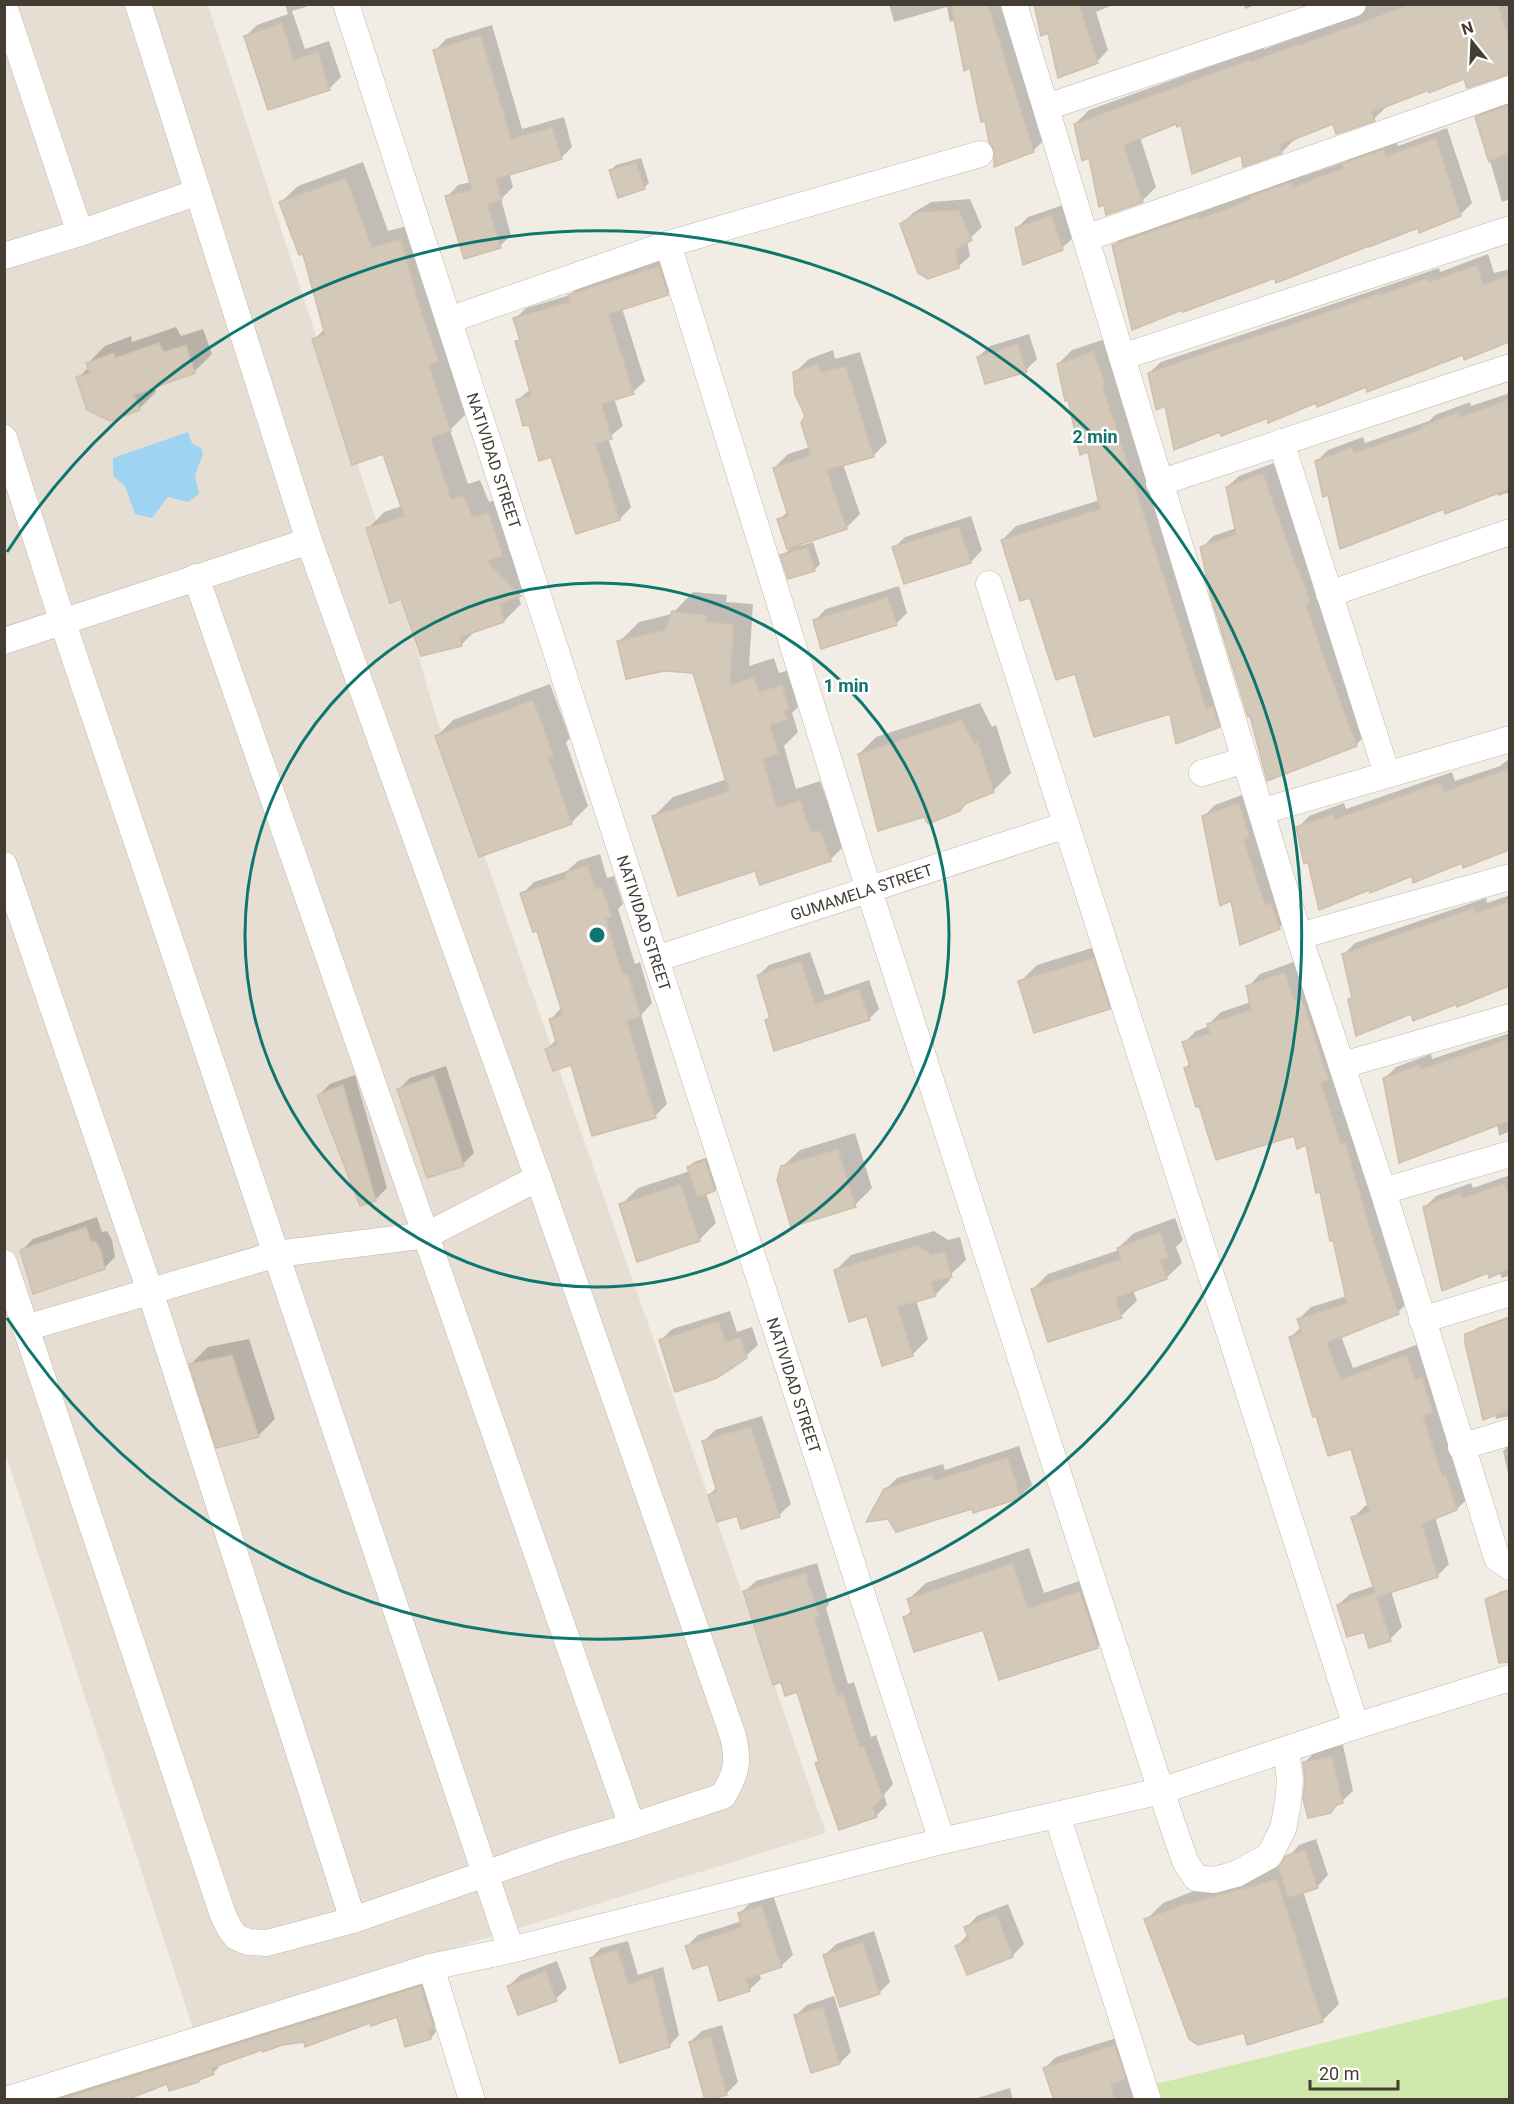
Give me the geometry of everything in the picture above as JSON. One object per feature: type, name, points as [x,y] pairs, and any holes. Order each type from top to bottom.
[{"type":"street","points":[[4,1263],[230,1929],[236,1937],[248,1942],[267,1942],[353,1920],[562,1847],[723,1796],[735,1776],[738,1758],[725,1713],[538,1178],[309,541],[138,4]]},
{"type":"street","name":"NATIVIDAD STREET","points":[[346,4],[942,1841]]},
{"type":"street","points":[[1014,4],[1159,483],[1263,811],[1299,936],[1343,1065],[1497,1558],[1509,1567]]},
{"type":"street","points":[[1047,107],[1353,4]]},
{"type":"street","points":[[4,6],[80,233]]},
{"type":"street","points":[[1086,238],[1509,89]]},
{"type":"street","points":[[449,320],[668,244],[980,153]]},
{"type":"street","points":[[4,256],[80,233],[198,192]]},
{"type":"street","points":[[1122,357],[1509,229]]},
{"type":"street","points":[[668,244],[869,890],[1161,1791],[1185,1861],[1196,1878],[1214,1880],[1236,1874],[1269,1856],[1283,1829],[1290,1780],[1286,1750]]},
{"type":"street","points":[[1159,483],[1509,367]]},
{"type":"street","points":[[4,438],[63,623],[511,1950]]},
{"type":"street","points":[[1281,442],[1387,774]]},
{"type":"street","points":[[1329,594],[1509,532]]},
{"type":"street","points":[[4,641],[309,541]]},
{"type":"street","points":[[196,577],[632,1826]]},
{"type":"street","points":[[988,584],[1356,1726]]},
{"type":"street","points":[[1263,811],[1509,739]]},
{"type":"street","points":[[1202,773],[1245,760]]},
{"type":"street","name":"GUMAMELA STREET","points":[[656,959],[1066,825]]},
{"type":"street","points":[[4,865],[150,1291],[353,1920]]},
{"type":"street","points":[[1299,936],[1509,877]]},
{"type":"street","points":[[1343,1065],[1509,1017]]},
{"type":"street","points":[[1383,1191],[1509,1154]]},
{"type":"street","points":[[26,1328],[277,1254],[427,1235],[538,1178]]},
{"type":"street","points":[[1422,1320],[1509,1293]]},
{"type":"street","points":[[1461,1447],[1509,1432]]},
{"type":"street","points":[[6,2100],[431,1967],[511,1950],[942,1841],[1161,1791],[1509,1678]]},
{"type":"street","points":[[1057,1815],[1148,2100]]},
{"type":"street","points":[[431,1967],[472,2100]]},
{"type":"shaded area","points":[[4,5],[208,5],[408,618],[436,717],[826,1833],[193,2029],[5,1452]]},
{"type":"green space","points":[[1509,1997],[1509,2099],[1138,2100],[1144,2087]]},
{"type":"water","points":[[188,432],[192,443],[201,448],[203,454],[195,475],[199,494],[188,502],[168,497],[152,518],[135,514],[125,486],[113,476],[113,458]]},
{"type":"building","points":[[951,4],[988,4],[1034,152],[994,167],[994,150],[989,142],[985,121],[981,122],[970,68],[964,71]]},
{"type":"building","points":[[1034,4],[1079,4],[1098,63],[1058,78],[1048,33],[1041,36]]},
{"type":"building","points":[[1411,4],[1498,4],[1509,40],[1509,74],[1467,88],[1464,79],[1429,93],[1429,90],[1372,112],[1375,121],[1336,134],[1333,124],[1280,145],[1282,153],[1243,167],[1241,155],[1192,174],[1181,125],[1177,127],[1176,124],[1124,145],[1143,202],[1106,215],[1104,205],[1099,207],[1089,158],[1082,161],[1074,124]]},
{"type":"building","points":[[282,23],[294,60],[318,51],[330,90],[268,110],[244,36]]},
{"type":"building","points":[[481,35],[511,139],[553,127],[562,159],[496,179],[502,200],[488,204],[501,248],[464,259],[445,196],[472,190],[433,50]]},
{"type":"building","points":[[1509,105],[1509,153],[1489,162],[1475,117]]},
{"type":"building","points":[[1436,138],[1461,216],[1419,233],[1418,228],[1276,283],[1275,278],[1132,330],[1112,245],[1197,216],[1198,219],[1250,200],[1250,196],[1292,182],[1293,187],[1343,168],[1342,164],[1384,149],[1386,156]]},
{"type":"building","points":[[636,162],[645,189],[618,198],[609,170]]},
{"type":"building","points":[[346,178],[372,247],[401,239],[419,304],[439,362],[429,365],[451,431],[431,438],[451,499],[463,495],[473,517],[489,513],[503,556],[487,561],[521,596],[500,604],[504,622],[460,637],[462,646],[421,656],[401,599],[390,603],[366,528],[404,516],[383,454],[352,465],[312,339],[325,335],[303,254],[299,255],[279,202]]},
{"type":"building","points":[[959,210],[972,240],[956,250],[959,268],[928,279],[918,273],[900,224],[918,212]]},
{"type":"building","points":[[1052,215],[1063,250],[1023,265],[1015,228]]},
{"type":"building","points":[[1477,265],[1483,284],[1509,276],[1509,342],[1464,360],[1463,355],[1367,392],[1366,387],[1317,407],[1316,403],[1268,423],[1268,418],[1221,436],[1220,432],[1174,450],[1165,406],[1156,410],[1148,373],[1380,293],[1381,295],[1427,278],[1429,282]]},
{"type":"building","points":[[659,266],[668,295],[609,314],[634,394],[602,404],[612,439],[596,444],[620,520],[576,534],[551,457],[539,461],[529,425],[523,426],[516,400],[531,395],[515,341],[520,340],[513,318],[570,302],[568,295]]},
{"type":"building","points":[[159,343],[164,352],[186,345],[195,373],[134,395],[140,410],[110,421],[87,410],[76,377],[90,373],[86,363],[114,353],[115,358]]},
{"type":"building","points":[[1018,344],[1027,372],[985,384],[977,357]]},
{"type":"building","points":[[1094,351],[1105,385],[1103,387],[1206,708],[1213,706],[1220,727],[1176,744],[1170,714],[1094,737],[1075,674],[1056,680],[1030,598],[1020,601],[1001,540],[1100,509],[1088,452],[1080,455],[1068,400],[1065,401],[1057,364]]},
{"type":"building","points":[[818,364],[821,372],[846,366],[874,457],[827,470],[847,529],[787,549],[777,519],[788,516],[773,468],[811,455],[801,423],[805,416],[795,394],[793,372]]},
{"type":"building","points":[[1509,399],[1509,489],[1445,514],[1444,509],[1340,549],[1328,495],[1323,497],[1315,461],[1352,447],[1354,453],[1422,429],[1422,426],[1459,412],[1460,417]]},
{"type":"building","points":[[1263,473],[1297,569],[1299,568],[1310,602],[1306,604],[1357,746],[1267,781],[1250,716],[1248,717],[1211,597],[1200,547],[1236,534],[1226,487]]},
{"type":"building","points":[[959,526],[971,563],[904,584],[892,547]]},
{"type":"building","points":[[808,547],[815,571],[788,579],[780,555]]},
{"type":"building","points":[[888,597],[897,625],[821,649],[813,620]]},
{"type":"building","points":[[672,611],[707,615],[707,622],[734,624],[730,685],[754,677],[759,692],[782,685],[790,710],[784,711],[787,720],[770,725],[779,754],[763,759],[777,808],[800,800],[811,831],[821,831],[831,861],[760,885],[755,871],[678,896],[652,816],[729,791],[693,673],[664,671],[626,679],[617,641],[665,630]]},
{"type":"building","points":[[533,700],[554,756],[549,758],[572,824],[479,857],[435,736]]},
{"type":"building","points":[[962,720],[974,743],[978,741],[994,792],[965,804],[960,811],[928,824],[924,817],[878,831],[858,754]]},
{"type":"building","points":[[1509,768],[1509,850],[1463,868],[1462,863],[1413,883],[1412,876],[1319,910],[1308,862],[1304,864],[1296,827],[1333,814],[1335,819],[1441,782],[1444,792]]},
{"type":"building","points":[[1239,803],[1250,837],[1244,840],[1265,905],[1271,902],[1280,929],[1240,945],[1231,901],[1220,906],[1202,816]]},
{"type":"building","points":[[588,865],[595,889],[602,887],[612,917],[606,919],[623,975],[628,974],[641,1016],[627,1021],[656,1118],[592,1136],[571,1065],[553,1071],[545,1049],[557,1045],[549,1019],[563,1015],[537,931],[533,932],[520,893],[566,879],[564,873]]},
{"type":"building","points":[[1509,901],[1509,986],[1457,1007],[1457,1004],[1413,1021],[1411,1014],[1356,1036],[1348,999],[1352,998],[1342,954],[1474,908],[1476,913]]},
{"type":"building","points":[[1094,958],[1110,1009],[1034,1033],[1018,981]]},
{"type":"building","points":[[801,961],[815,1004],[859,989],[870,1020],[774,1051],[765,1020],[770,1018],[757,975]]},
{"type":"building","points":[[1285,972],[1294,1001],[1302,998],[1329,1080],[1321,1083],[1341,1144],[1346,1143],[1369,1226],[1399,1314],[1327,1343],[1341,1379],[1407,1355],[1415,1380],[1422,1377],[1433,1412],[1423,1416],[1443,1477],[1446,1475],[1457,1510],[1422,1524],[1438,1577],[1377,1597],[1391,1641],[1369,1648],[1364,1632],[1347,1637],[1337,1605],[1375,1593],[1351,1517],[1370,1512],[1351,1449],[1328,1456],[1316,1416],[1313,1417],[1289,1337],[1302,1333],[1297,1319],[1347,1303],[1333,1240],[1330,1241],[1320,1192],[1316,1193],[1306,1145],[1297,1149],[1294,1136],[1216,1160],[1184,1068],[1190,1066],[1182,1042],[1210,1033],[1207,1024],[1251,1010],[1246,986]]},
{"type":"building","points":[[1509,1039],[1509,1121],[1399,1163],[1383,1078],[1420,1064],[1421,1069]]},
{"type":"building","points":[[434,1076],[464,1166],[427,1178],[397,1089]]},
{"type":"building","points":[[343,1085],[376,1201],[360,1206],[317,1095]]},
{"type":"building","points":[[838,1149],[856,1207],[791,1227],[777,1180],[781,1166]]},
{"type":"building","points":[[705,1160],[715,1191],[697,1197],[687,1167]]},
{"type":"building","points":[[1505,1183],[1509,1196],[1509,1269],[1489,1278],[1488,1273],[1442,1291],[1423,1207],[1460,1193],[1462,1198]]},
{"type":"building","points":[[681,1184],[700,1241],[637,1262],[619,1204]]},
{"type":"building","points":[[86,1227],[91,1242],[96,1242],[101,1251],[105,1269],[33,1294],[20,1250]]},
{"type":"building","points":[[1160,1232],[1169,1257],[1160,1260],[1167,1279],[1116,1298],[1122,1318],[1048,1342],[1031,1289],[1121,1259],[1117,1248]]},
{"type":"building","points":[[918,1245],[932,1255],[945,1251],[952,1277],[931,1282],[936,1296],[898,1307],[913,1356],[882,1366],[867,1316],[849,1322],[834,1270]]},
{"type":"building","points":[[1509,1318],[1509,1410],[1483,1420],[1465,1343],[1465,1334]]},
{"type":"building","points":[[719,1321],[726,1342],[741,1337],[747,1358],[717,1378],[675,1392],[659,1340]]},
{"type":"building","points":[[232,1355],[259,1437],[216,1448],[189,1364]]},
{"type":"building","points":[[751,1426],[780,1517],[741,1529],[737,1516],[717,1522],[708,1495],[717,1492],[702,1441]]},
{"type":"building","points":[[1008,1457],[1021,1498],[973,1513],[972,1509],[896,1532],[888,1519],[866,1522],[884,1489],[932,1474],[934,1481]]},
{"type":"building","points":[[1013,1563],[1028,1608],[1080,1591],[1098,1648],[999,1680],[983,1630],[914,1652],[903,1617],[912,1614],[907,1599]]},
{"type":"building","points":[[806,1573],[819,1617],[815,1618],[837,1695],[843,1693],[860,1747],[864,1746],[883,1797],[873,1808],[877,1817],[839,1830],[815,1763],[819,1762],[797,1692],[785,1696],[781,1682],[773,1685],[743,1591]]},
{"type":"building","points":[[1509,1590],[1509,1662],[1499,1663],[1485,1599]]},
{"type":"building","points":[[1332,1756],[1343,1803],[1336,1805],[1331,1813],[1308,1818],[1303,1799],[1305,1781],[1303,1762]]},
{"type":"building","points":[[1305,1849],[1318,1888],[1288,1898],[1278,1867],[1286,1856]]},
{"type":"building","points":[[1277,1879],[1323,2022],[1247,2045],[1244,2033],[1198,2045],[1189,2039],[1144,1919],[1186,1904]]},
{"type":"building","points":[[762,1905],[782,1967],[746,1979],[750,1991],[719,2001],[708,1964],[693,1969],[685,1946],[742,1927],[738,1913]]},
{"type":"building","points":[[997,1914],[1013,1957],[967,1975],[955,1946],[969,1940],[964,1927]]},
{"type":"building","points":[[863,1942],[880,1994],[840,2007],[823,1955]]},
{"type":"building","points":[[618,1950],[628,1984],[653,1976],[670,2047],[620,2063],[590,1958]]},
{"type":"building","points":[[546,1971],[557,2001],[518,2015],[507,1986]]},
{"type":"building","points":[[421,1986],[434,2028],[428,2030],[431,2039],[405,2047],[397,2017],[371,2026],[370,2023],[305,2047],[304,2042],[282,2045],[263,2052],[262,2050],[211,2068],[214,2074],[199,2082],[169,2091],[167,2084],[126,2100],[58,2100]]},
{"type":"building","points":[[823,2007],[840,2064],[811,2073],[794,2015]]},
{"type":"building","points":[[711,2036],[727,2095],[705,2100],[689,2042]]},
{"type":"building","points":[[1115,2045],[1126,2079],[1111,2085],[1115,2100],[1054,2100],[1043,2068]]}]
